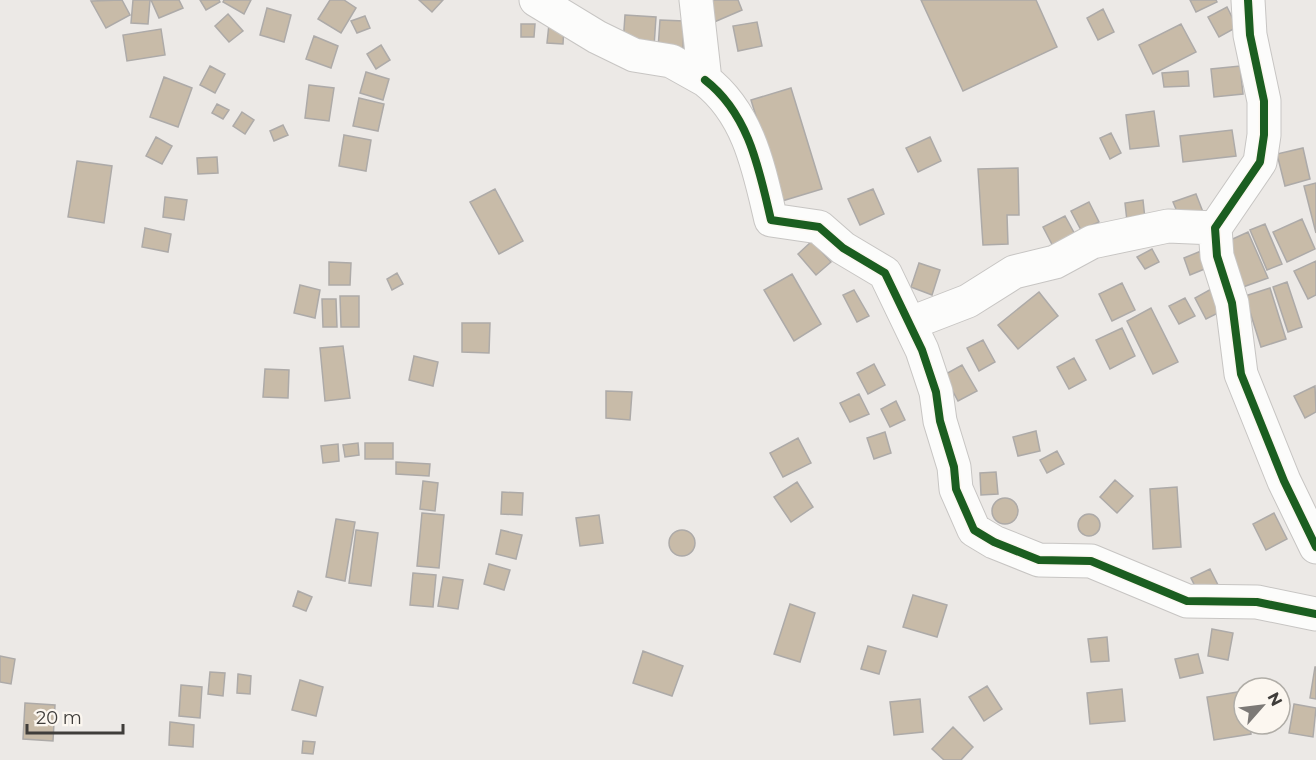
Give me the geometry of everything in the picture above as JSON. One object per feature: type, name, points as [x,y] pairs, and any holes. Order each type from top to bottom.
[{"type":"street","points":[[536,0],[597,37],[634,55],[671,61],[705,80],[737,113],[755,159],[771,220],[819,227],[843,248],[885,273],[911,323],[936,392],[940,422],[954,467],[956,489],[974,530],[994,542],[1039,560],[1091,561],[1187,600],[1257,602],[1316,614]]},
{"type":"street","points":[[696,0],[705,80]]},
{"type":"street","points":[[1248,0],[1250,35],[1264,101],[1264,135],[1260,162],[1215,228],[1217,256],[1232,303],[1241,374],[1284,481],[1316,547]]},
{"type":"street","points":[[911,323],[968,301],[1014,272],[1055,262],[1092,242],[1168,226],[1215,228]]},
{"type":"building","points":[[122,0],[130,15],[106,28],[91,1]]},
{"type":"building","points":[[133,0],[150,0],[148,24],[131,23]]},
{"type":"building","points":[[151,0],[179,0],[183,8],[159,18]]},
{"type":"building","points":[[200,0],[219,0],[220,2],[206,10]]},
{"type":"building","points":[[224,0],[251,0],[244,14],[223,2]]},
{"type":"building","points":[[330,0],[344,0],[356,8],[341,33],[318,19]]},
{"type":"building","points":[[419,0],[443,0],[432,12]]},
{"type":"building","points":[[702,0],[738,0],[742,10],[712,23]]},
{"type":"building","points":[[921,0],[1036,0],[1057,47],[963,91]]},
{"type":"building","points":[[1190,0],[1216,0],[1217,2],[1196,12]]},
{"type":"building","points":[[1227,7],[1237,27],[1219,37],[1208,17]]},
{"type":"building","points":[[267,8],[291,15],[284,42],[260,35]]},
{"type":"building","points":[[1103,9],[1114,32],[1098,40],[1087,18]]},
{"type":"building","points":[[228,14],[243,31],[229,42],[215,26]]},
{"type":"building","points":[[625,15],[656,17],[654,47],[623,44]]},
{"type":"building","points":[[365,16],[370,28],[357,33],[351,21]]},
{"type":"building","points":[[660,20],[684,21],[683,49],[658,49]]},
{"type":"building","points":[[757,22],[762,46],[738,51],[733,26]]},
{"type":"building","points":[[521,24],[535,24],[534,37],[521,37]]},
{"type":"building","points":[[549,24],[564,26],[563,44],[547,43]]},
{"type":"building","points":[[1181,24],[1196,52],[1153,74],[1139,45]]},
{"type":"building","points":[[161,29],[165,55],[127,61],[123,35]]},
{"type":"building","points":[[314,36],[338,46],[331,68],[306,59]]},
{"type":"building","points":[[381,45],[390,60],[376,69],[367,54]]},
{"type":"building","points":[[210,66],[225,74],[215,93],[200,85]]},
{"type":"building","points":[[1240,66],[1243,94],[1214,97],[1211,69]]},
{"type":"building","points":[[1188,71],[1189,86],[1164,87],[1162,73]]},
{"type":"building","points":[[366,72],[389,79],[383,100],[360,93]]},
{"type":"building","points":[[164,77],[192,88],[178,127],[150,117]]},
{"type":"building","points":[[309,85],[334,88],[329,121],[305,118]]},
{"type":"building","points":[[791,88],[822,189],[782,201],[751,100]]},
{"type":"building","points":[[359,98],[384,104],[378,131],[353,126]]},
{"type":"building","points":[[217,104],[229,110],[223,119],[212,113]]},
{"type":"building","points":[[1154,111],[1159,146],[1130,149],[1126,115]]},
{"type":"building","points":[[242,112],[254,120],[245,134],[233,126]]},
{"type":"building","points":[[283,125],[288,135],[274,141],[270,131]]},
{"type":"building","points":[[1232,130],[1236,156],[1183,162],[1180,136]]},
{"type":"building","points":[[1111,133],[1121,153],[1110,159],[1100,138]]},
{"type":"building","points":[[344,135],[371,140],[366,171],[339,166]]},
{"type":"building","points":[[156,137],[172,146],[162,164],[146,156]]},
{"type":"building","points":[[930,137],[941,161],[918,172],[906,148]]},
{"type":"building","points":[[1303,148],[1310,179],[1285,186],[1277,154]]},
{"type":"building","points":[[217,157],[218,173],[198,174],[197,158]]},
{"type":"building","points":[[77,161],[112,166],[104,223],[68,217]]},
{"type":"building","points":[[1018,168],[1019,215],[1007,215],[1008,244],[983,245],[978,169]]},
{"type":"building","points":[[1316,183],[1316,233],[1304,186]]},
{"type":"building","points":[[495,189],[523,241],[499,254],[470,202]]},
{"type":"building","points":[[873,189],[884,214],[860,225],[848,199]]},
{"type":"building","points":[[1196,194],[1203,212],[1181,221],[1173,202]]},
{"type":"building","points":[[165,197],[187,200],[184,220],[163,217]]},
{"type":"building","points":[[1143,200],[1145,219],[1127,221],[1125,203]]},
{"type":"building","points":[[1089,202],[1099,222],[1081,230],[1071,211]]},
{"type":"building","points":[[1065,216],[1078,240],[1056,252],[1043,227]]},
{"type":"building","points":[[1302,219],[1315,249],[1287,262],[1273,232]]},
{"type":"building","points":[[1265,224],[1282,264],[1267,270],[1250,230]]},
{"type":"building","points":[[145,228],[171,234],[168,252],[142,247]]},
{"type":"building","points":[[1248,232],[1268,278],[1243,287],[1224,243]]},
{"type":"building","points":[[812,241],[831,262],[816,275],[798,254]]},
{"type":"building","points":[[1152,249],[1159,262],[1145,269],[1137,257]]},
{"type":"building","points":[[1201,251],[1207,268],[1190,275],[1184,258]]},
{"type":"building","points":[[1316,261],[1316,295],[1308,299],[1294,271]]},
{"type":"building","points":[[329,262],[351,263],[350,285],[329,285]]},
{"type":"building","points":[[919,263],[940,270],[932,295],[911,287]]},
{"type":"building","points":[[397,273],[403,284],[392,290],[387,279]]},
{"type":"building","points":[[792,274],[821,324],[794,341],[764,290]]},
{"type":"building","points":[[1287,282],[1302,327],[1288,332],[1273,287]]},
{"type":"building","points":[[1122,283],[1135,310],[1112,321],[1099,294]]},
{"type":"building","points":[[300,285],[320,290],[315,318],[294,313]]},
{"type":"building","points":[[1213,288],[1224,310],[1206,319],[1195,298]]},
{"type":"building","points":[[1270,288],[1286,339],[1261,347],[1245,296]]},
{"type":"building","points":[[854,290],[869,316],[857,322],[843,295]]},
{"type":"building","points":[[1039,292],[1058,316],[1018,349],[998,325]]},
{"type":"building","points":[[340,296],[359,296],[359,327],[341,327]]},
{"type":"building","points":[[1185,298],[1195,316],[1179,324],[1169,306]]},
{"type":"building","points":[[322,299],[336,299],[337,327],[323,327]]},
{"type":"building","points":[[1151,308],[1178,362],[1153,374],[1127,321]]},
{"type":"building","points":[[462,323],[490,323],[489,353],[462,352]]},
{"type":"building","points":[[1122,328],[1135,356],[1110,369],[1096,340]]},
{"type":"building","points":[[983,340],[995,362],[979,371],[967,348]]},
{"type":"building","points":[[343,346],[350,398],[325,401],[320,348]]},
{"type":"building","points":[[414,356],[438,362],[433,386],[409,380]]},
{"type":"building","points":[[1074,358],[1086,380],[1069,389],[1057,367]]},
{"type":"building","points":[[874,364],[885,385],[868,394],[857,373]]},
{"type":"building","points":[[962,365],[977,391],[958,401],[944,375]]},
{"type":"building","points":[[265,369],[289,370],[288,398],[263,397]]},
{"type":"building","points":[[1315,386],[1316,412],[1305,418],[1294,396]]},
{"type":"building","points":[[606,391],[632,392],[630,420],[606,418]]},
{"type":"building","points":[[859,394],[869,414],[850,422],[840,403]]},
{"type":"building","points":[[896,401],[905,420],[890,427],[881,409]]},
{"type":"building","points":[[1036,431],[1040,451],[1018,456],[1013,437]]},
{"type":"building","points":[[885,432],[891,453],[874,459],[867,438]]},
{"type":"building","points":[[798,438],[811,463],[783,477],[770,453]]},
{"type":"building","points":[[358,443],[359,455],[345,457],[343,445]]},
{"type":"building","points":[[365,443],[393,443],[393,459],[365,459]]},
{"type":"building","points":[[338,444],[339,461],[323,463],[321,446]]},
{"type":"building","points":[[1057,451],[1064,464],[1047,473],[1040,460]]},
{"type":"building","points":[[396,462],[430,464],[429,476],[396,474]]},
{"type":"building","points":[[996,472],[998,494],[981,495],[980,473]]},
{"type":"building","points":[[1115,480],[1133,496],[1117,513],[1100,497]]},
{"type":"building","points":[[423,481],[438,483],[435,511],[420,509]]},
{"type":"building","points":[[797,482],[813,507],[791,522],[774,497]]},
{"type":"building","points":[[1177,487],[1181,547],[1153,549],[1150,489]]},
{"type":"building","points":[[502,492],[523,493],[522,515],[501,514]]},
{"type":"building","points":[[1005,498],[1014,502],[1018,511],[1014,520],[1005,524],[996,520],[992,511],[996,502]]},
{"type":"building","points":[[422,513],[444,515],[439,568],[417,566]]},
{"type":"building","points":[[1274,513],[1287,539],[1266,550],[1253,524]]},
{"type":"building","points":[[1089,514],[1097,517],[1100,525],[1097,533],[1089,536],[1081,533],[1078,525],[1081,517]]},
{"type":"building","points":[[599,515],[603,543],[580,546],[576,518]]},
{"type":"building","points":[[336,519],[355,522],[345,581],[326,577]]},
{"type":"building","points":[[356,530],[378,533],[371,586],[349,583]]},
{"type":"building","points":[[501,530],[522,535],[516,559],[496,554]]},
{"type":"building","points":[[682,530],[691,534],[695,543],[691,552],[682,556],[673,552],[669,543],[673,534]]},
{"type":"building","points":[[489,564],[510,570],[504,590],[484,584]]},
{"type":"building","points":[[1210,569],[1219,587],[1200,596],[1191,578]]},
{"type":"building","points":[[413,573],[436,575],[433,607],[410,605]]},
{"type":"building","points":[[443,577],[463,580],[458,609],[438,606]]},
{"type":"building","points":[[298,591],[312,597],[306,611],[293,606]]},
{"type":"building","points":[[913,595],[947,605],[937,637],[903,627]]},
{"type":"building","points":[[790,604],[815,613],[800,662],[774,654]]},
{"type":"building","points":[[1212,629],[1233,633],[1228,660],[1208,656]]},
{"type":"building","points":[[1107,637],[1109,661],[1091,662],[1088,639]]},
{"type":"building","points":[[868,646],[886,651],[879,674],[861,669]]},
{"type":"building","points":[[643,651],[683,666],[672,696],[633,683]]},
{"type":"building","points":[[1198,654],[1203,673],[1180,678],[1175,659]]},
{"type":"building","points":[[0,656],[15,659],[11,684],[0,682]]},
{"type":"building","points":[[1316,667],[1316,699],[1310,698]]},
{"type":"building","points":[[210,672],[225,673],[223,696],[208,694]]},
{"type":"building","points":[[238,674],[251,676],[250,694],[237,693]]},
{"type":"building","points":[[300,680],[323,687],[316,716],[292,710]]},
{"type":"building","points":[[181,685],[202,687],[200,718],[179,716]]},
{"type":"building","points":[[987,686],[1002,709],[984,721],[969,697]]},
{"type":"building","points":[[1122,689],[1125,721],[1090,724],[1087,693]]},
{"type":"building","points":[[1232,693],[1232,736],[1239,736],[1214,740],[1207,697]]},
{"type":"building","points":[[920,699],[923,732],[894,735],[890,702]]},
{"type":"building","points":[[25,703],[55,705],[53,741],[23,739]]},
{"type":"building","points":[[1294,704],[1316,708],[1313,737],[1292,734]]},
{"type":"building","points":[[170,722],[194,725],[193,747],[169,745]]},
{"type":"building","points":[[953,727],[973,747],[961,760],[944,760],[932,749]]},
{"type":"building","points":[[303,741],[315,742],[313,754],[302,753]]},
{"type":"cycle path","points":[[1248,0],[1250,35],[1264,101],[1264,135],[1260,162],[1215,228],[1217,256],[1232,303],[1241,374],[1284,481],[1316,547]]},
{"type":"cycle path","points":[[705,80],[720,94],[742,126],[762,181],[771,220],[819,227],[843,248],[885,273],[922,350],[936,392],[940,421],[954,467],[956,489],[974,530],[994,542],[1039,560],[1091,561],[1187,601],[1257,602],[1316,614]]}]
